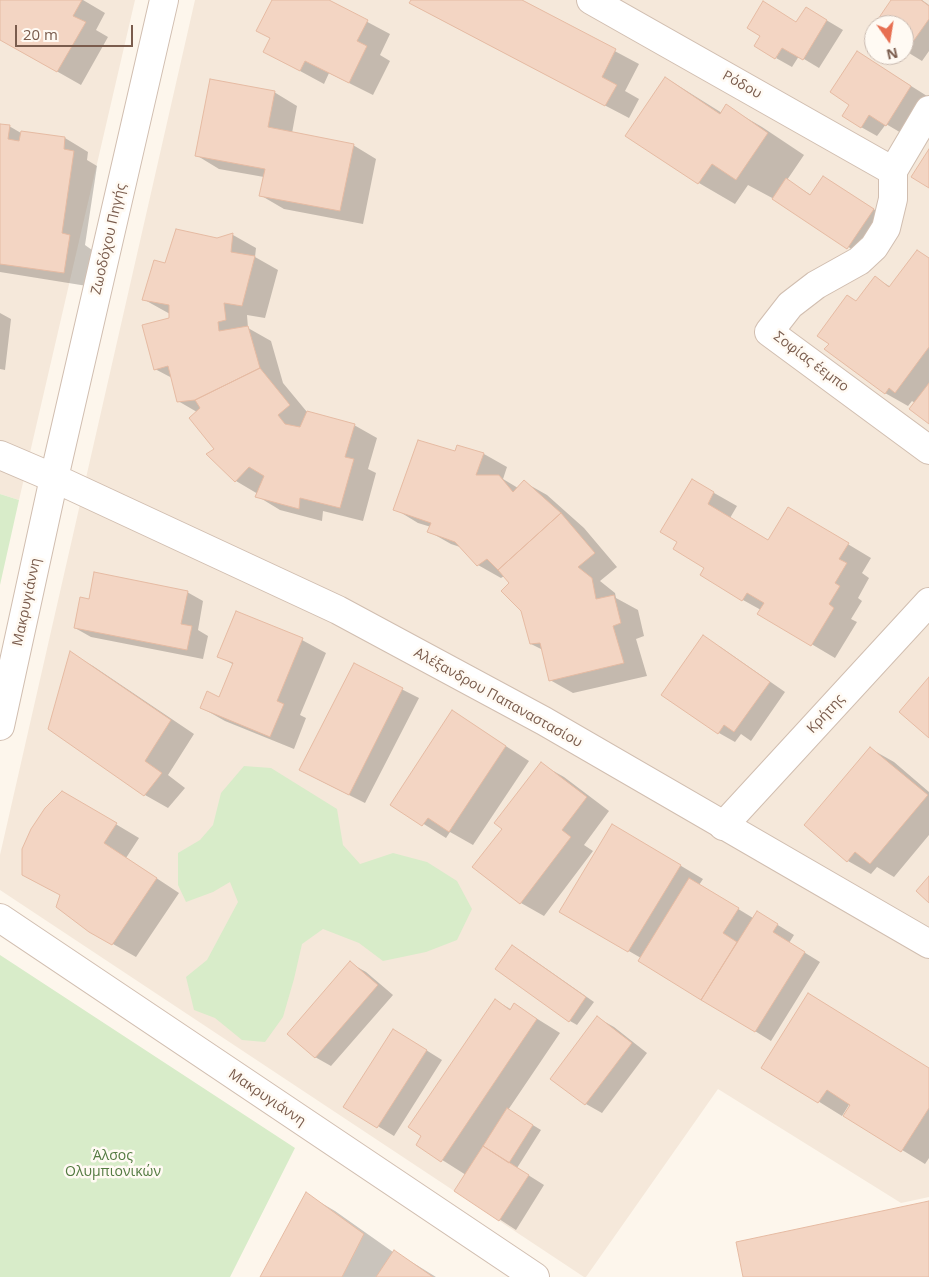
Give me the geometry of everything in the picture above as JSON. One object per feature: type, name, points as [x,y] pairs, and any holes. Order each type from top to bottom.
[{"type":"street","name":"Ζωοδόχου Πηγής","points":[[54,478],[164,0]]},
{"type":"street","name":"Ρόδου","points":[[591,0],[893,171]]},
{"type":"street","points":[[893,171],[929,110]]},
{"type":"street","name":"Σοφίας έεμπο","points":[[893,171],[892,199],[886,228],[874,247],[859,261],[816,285],[790,305],[769,332],[929,450]]},
{"type":"street","name":"Αλέξανδρου Παπαναστασίου","points":[[0,455],[54,478],[338,610],[544,721],[929,944]]},
{"type":"street","name":"Μακρυγιάννη","points":[[0,726],[54,478]]},
{"type":"street","name":"Κρήτης","points":[[723,826],[929,602]]},
{"type":"street","name":"Μακρυγιάννη","points":[[0,918],[535,1277]]},
{"type":"shaded area","points":[[0,0],[135,0],[19,500],[0,494]]},
{"type":"shaded area","points":[[195,0],[929,0],[929,1197],[901,1203],[718,1089],[586,1277],[584,1277],[0,890],[0,855]]},
{"type":"green space","points":[[0,494],[19,500],[0,585]]},
{"type":"green space","points":[[244,766],[271,768],[337,809],[343,845],[360,864],[393,853],[427,862],[457,881],[472,909],[457,940],[426,952],[383,961],[359,943],[323,929],[302,944],[283,1017],[265,1042],[242,1040],[215,1018],[194,1010],[186,977],[207,960],[238,902],[230,882],[213,892],[186,902],[178,885],[178,853],[200,840],[213,825],[221,793]]},
{"type":"green space","name":"Άλσος Ολυμπιονικών","points":[[0,955],[295,1148],[230,1277],[0,1277]]},
{"type":"building","points":[[0,0],[82,0],[73,16],[86,22],[57,72],[0,40]]},
{"type":"building","points":[[272,0],[329,0],[368,20],[357,41],[367,46],[349,83],[305,61],[300,71],[263,52],[270,38],[256,31]]},
{"type":"building","points":[[411,0],[522,0],[616,49],[602,77],[617,85],[605,106],[409,3]]},
{"type":"building","points":[[891,0],[921,0],[929,6],[929,19],[914,40],[914,15],[881,15]]},
{"type":"building","points":[[763,1],[796,22],[806,7],[827,20],[803,60],[782,48],[775,59],[754,46],[760,36],[747,28]]},
{"type":"building","points":[[857,51],[864,56],[864,65],[879,65],[911,86],[886,126],[869,115],[861,128],[842,116],[849,105],[830,92]]},
{"type":"building","points":[[665,77],[720,114],[726,104],[768,133],[736,180],[712,164],[698,184],[625,136]]},
{"type":"building","points":[[210,79],[275,91],[268,127],[354,144],[340,211],[259,196],[265,169],[195,156]]},
{"type":"building","points":[[0,124],[10,125],[8,139],[19,141],[21,131],[65,137],[64,149],[74,151],[62,233],[70,235],[64,273],[0,264]]},
{"type":"building","points":[[929,149],[929,188],[911,177]]},
{"type":"building","points":[[823,176],[874,209],[847,249],[772,199],[786,178],[810,195]]},
{"type":"building","points":[[176,229],[217,238],[233,233],[231,252],[255,256],[242,306],[224,303],[226,320],[218,322],[219,331],[248,326],[260,368],[195,400],[177,402],[168,366],[154,370],[142,325],[169,318],[169,305],[142,300],[154,260],[165,263]]},
{"type":"building","points":[[917,250],[929,258],[929,347],[895,393],[889,388],[885,394],[824,349],[829,344],[817,336],[847,295],[856,301],[875,276],[889,287]]},
{"type":"building","points":[[260,368],[290,405],[278,415],[285,424],[300,427],[307,411],[355,424],[345,457],[354,459],[340,508],[300,498],[299,509],[255,497],[264,476],[249,467],[235,482],[206,454],[214,449],[189,418],[200,408],[195,400]]},
{"type":"building","points":[[929,383],[929,424],[909,409]]},
{"type":"building","points":[[418,440],[455,451],[457,445],[484,453],[476,475],[499,475],[513,492],[524,480],[561,513],[498,570],[487,559],[477,566],[455,542],[427,532],[431,523],[393,510]]},
{"type":"building","points":[[692,479],[714,492],[708,504],[768,540],[788,507],[849,543],[839,559],[847,563],[835,583],[840,586],[829,604],[834,608],[811,646],[757,614],[764,603],[747,593],[742,601],[700,575],[704,568],[673,549],[677,542],[660,532]]},
{"type":"building","points":[[561,513],[595,553],[578,567],[592,578],[596,599],[614,595],[621,623],[613,626],[624,663],[549,681],[540,643],[530,644],[521,611],[501,591],[509,583],[498,570]]},
{"type":"building","points":[[94,572],[188,591],[181,624],[192,626],[187,650],[74,628],[80,597],[89,599]]},
{"type":"building","points":[[236,611],[303,638],[277,701],[284,704],[270,737],[200,708],[207,691],[219,697],[233,663],[217,657]]},
{"type":"building","points":[[703,635],[770,682],[734,732],[724,725],[718,734],[661,695]]},
{"type":"building","points":[[70,651],[171,720],[145,761],[162,773],[144,796],[48,729]]},
{"type":"building","points":[[354,663],[403,688],[349,795],[299,770]]},
{"type":"building","points":[[929,677],[929,738],[899,712]]},
{"type":"building","points":[[452,710],[506,746],[449,832],[428,818],[422,826],[390,805]]},
{"type":"building","points":[[870,747],[928,795],[870,864],[855,852],[847,862],[804,825]]},
{"type":"building","points":[[541,762],[587,797],[562,830],[571,837],[520,904],[472,867],[502,829],[494,823]]},
{"type":"building","points":[[62,791],[117,823],[104,843],[157,878],[112,945],[89,932],[56,907],[60,895],[22,875],[22,849],[31,829],[45,808]]},
{"type":"building","points":[[612,824],[681,865],[628,952],[559,912]]},
{"type":"building","points":[[929,876],[929,903],[916,891]]},
{"type":"building","points":[[689,878],[739,908],[723,933],[737,942],[701,1000],[638,961]]},
{"type":"building","points":[[757,911],[778,924],[773,932],[805,952],[755,1032],[701,1000]]},
{"type":"building","points":[[512,945],[586,997],[569,1022],[495,969]]},
{"type":"building","points":[[350,961],[378,985],[315,1058],[287,1034]]},
{"type":"building","points":[[808,993],[929,1068],[929,1108],[901,1152],[843,1116],[850,1105],[827,1090],[818,1103],[761,1068]]},
{"type":"building","points":[[495,999],[510,1010],[514,1003],[537,1019],[441,1162],[416,1145],[421,1136],[408,1127]]},
{"type":"building","points":[[597,1016],[632,1043],[585,1105],[550,1079]]},
{"type":"building","points":[[393,1029],[427,1050],[377,1128],[343,1107]]},
{"type":"building","points":[[507,1108],[533,1125],[509,1163],[483,1146]]},
{"type":"building","points":[[483,1146],[529,1175],[499,1221],[454,1191]]},
{"type":"building","points":[[306,1192],[364,1234],[342,1277],[260,1277]]},
{"type":"building","points":[[929,1201],[929,1277],[743,1277],[736,1242]]},
{"type":"building","points":[[394,1250],[433,1277],[376,1277]]}]
